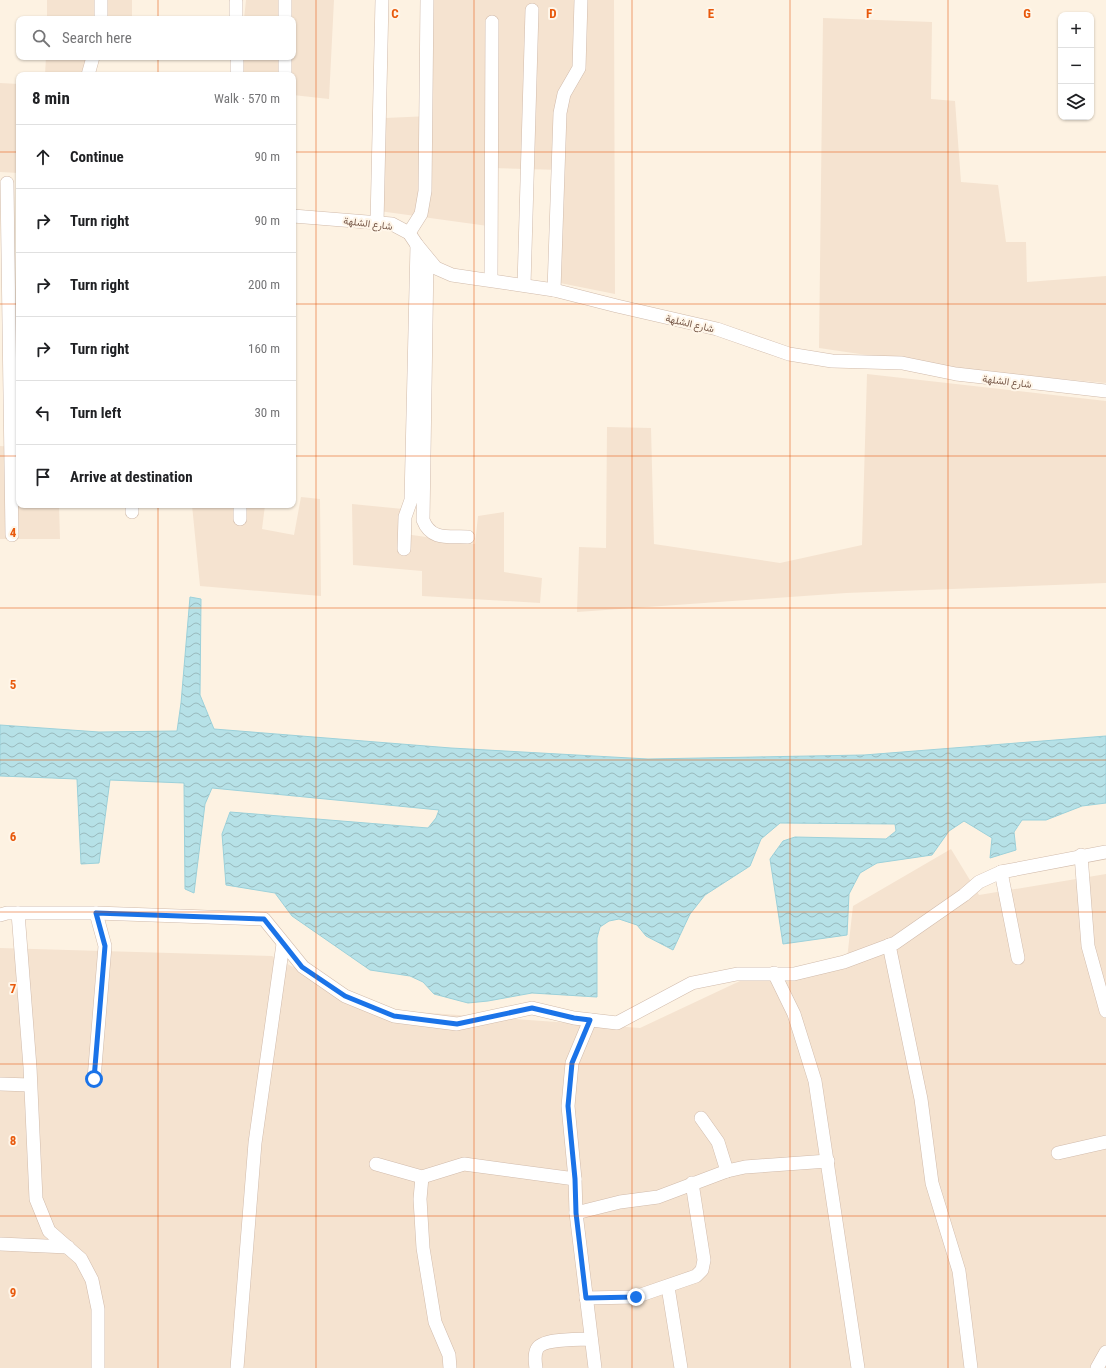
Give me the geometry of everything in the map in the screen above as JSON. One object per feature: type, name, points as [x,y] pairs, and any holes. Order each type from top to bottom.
[{"type":"street","points":[[101,0],[101,16]]},
{"type":"street","points":[[285,0],[285,16]]},
{"type":"street","points":[[377,223],[382,0]]},
{"type":"street","points":[[409,233],[421,214],[425,191],[427,0]]},
{"type":"street","points":[[554,290],[560,112],[564,94],[579,68],[582,0]]},
{"type":"street","points":[[236,2],[236,16]]},
{"type":"street","points":[[524,285],[532,10]]},
{"type":"street","points":[[491,280],[492,22]]},
{"type":"street","points":[[89,72],[92,60]]},
{"type":"street","points":[[237,60],[237,72]]},
{"type":"street","points":[[285,60],[285,72]]},
{"type":"street","points":[[9,183],[12,536]]},
{"type":"street","name":"شارع الشلهة","points":[[296,216],[392,224],[409,233],[436,268],[452,275],[554,290],[717,329],[789,354],[832,361],[902,363],[956,374],[1106,391]]},
{"type":"street","points":[[404,549],[405,517],[411,500],[417,245]]},
{"type":"street","points":[[427,258],[423,520],[427,529],[436,536],[468,537]]},
{"type":"street","points":[[240,508],[240,519]]},
{"type":"street","points":[[0,914],[96,913],[264,919],[302,967],[345,996],[394,1016],[457,1024],[532,1008],[574,1018],[616,1023],[692,983],[737,974],[794,974],[844,962],[895,943],[964,895],[979,882],[1001,872],[1081,855],[1106,852]]},
{"type":"street","points":[[1081,855],[1088,946],[1106,1011]]},
{"type":"street","points":[[1001,872],[1018,958]]},
{"type":"street","points":[[18,913],[36,1199],[49,1231],[81,1259],[92,1280],[98,1309],[98,1368]]},
{"type":"street","points":[[94,1079],[105,946],[96,913]]},
{"type":"street","points":[[237,1368],[255,1142],[283,944]]},
{"type":"street","points":[[889,945],[921,1099],[932,1183],[959,1271],[971,1368]]},
{"type":"street","points":[[774,973],[794,1014],[815,1081],[858,1368]]},
{"type":"street","points":[[590,1020],[572,1063],[568,1106],[575,1179],[576,1213],[595,1368]]},
{"type":"street","points":[[0,1084],[30,1085]]},
{"type":"street","points":[[701,1118],[718,1142],[727,1171]]},
{"type":"street","points":[[1058,1153],[1106,1142]]},
{"type":"street","points":[[576,1213],[620,1202],[658,1197],[727,1171],[746,1167],[828,1161]]},
{"type":"street","points":[[376,1164],[422,1177],[464,1164],[575,1179]]},
{"type":"street","points":[[422,1177],[420,1199],[423,1248],[435,1322],[449,1355],[450,1368]]},
{"type":"street","points":[[586,1298],[636,1297],[696,1276],[702,1270],[704,1260],[692,1183]]},
{"type":"street","points":[[0,1244],[68,1247]]},
{"type":"street","points":[[668,1287],[681,1368]]},
{"type":"street","points":[[536,1368],[536,1350],[541,1344],[591,1339]]},
{"type":"street","points":[[1097,1368],[1106,1352]]},
{"type":"shaded area","points":[[47,0],[132,0],[132,16],[47,16]]},
{"type":"shaded area","points":[[246,0],[334,0],[329,99],[296,95],[296,72],[239,72],[241,60],[296,60],[296,16],[244,16]]},
{"type":"shaded area","points":[[429,0],[614,0],[615,294],[555,282],[560,170],[490,168],[488,226],[372,210],[385,118],[430,116]]},
{"type":"shaded area","points":[[823,18],[932,22],[931,99],[955,101],[961,182],[998,185],[1006,242],[1026,242],[1027,282],[1106,276],[1106,383],[982,372],[819,348]]},
{"type":"shaded area","points":[[46,60],[92,60],[90,72],[45,72]]},
{"type":"shaded area","points":[[0,83],[16,84],[16,173],[0,172]]},
{"type":"shaded area","points":[[867,374],[1106,401],[1106,583],[846,593],[577,612],[579,547],[606,548],[607,427],[651,428],[654,544],[780,563],[862,545]]},
{"type":"shaded area","points":[[0,446],[16,447],[16,508],[59,508],[60,539],[0,539]]},
{"type":"shaded area","points":[[301,497],[320,499],[321,596],[200,586],[192,508],[265,508],[262,529],[294,535]]},
{"type":"shaded area","points":[[352,504],[403,509],[405,534],[475,544],[478,516],[504,512],[504,572],[542,578],[540,603],[422,596],[422,571],[353,565]]},
{"type":"shaded area","points":[[951,849],[979,895],[1106,874],[1106,1368],[0,1368],[0,948],[272,956],[374,1009],[640,1028],[740,981],[846,968],[853,906]]},
{"type":"water","points":[[190,597],[201,599],[200,695],[214,729],[451,748],[648,759],[864,755],[1106,736],[1106,803],[1082,806],[1046,820],[1022,820],[1014,832],[1016,850],[990,858],[992,838],[964,821],[949,831],[932,855],[877,863],[860,873],[849,894],[847,935],[783,944],[770,859],[783,841],[795,837],[886,839],[896,831],[895,824],[780,823],[761,839],[750,866],[705,895],[690,914],[673,950],[646,936],[637,925],[619,919],[609,921],[600,927],[597,938],[597,997],[532,993],[468,1003],[434,994],[423,982],[410,976],[370,970],[292,916],[275,893],[226,885],[222,834],[230,812],[428,828],[436,818],[439,810],[212,788],[205,804],[194,893],[185,889],[184,783],[110,780],[99,863],[81,864],[77,779],[0,776],[0,725],[99,732],[177,731],[181,703]]},
{"type":"route","points":[[94,1079],[105,946],[96,913],[264,919],[302,967],[345,996],[394,1016],[457,1024],[532,1008],[574,1018],[590,1020],[572,1063],[568,1106],[575,1179],[576,1213],[586,1298],[636,1297]]}]
